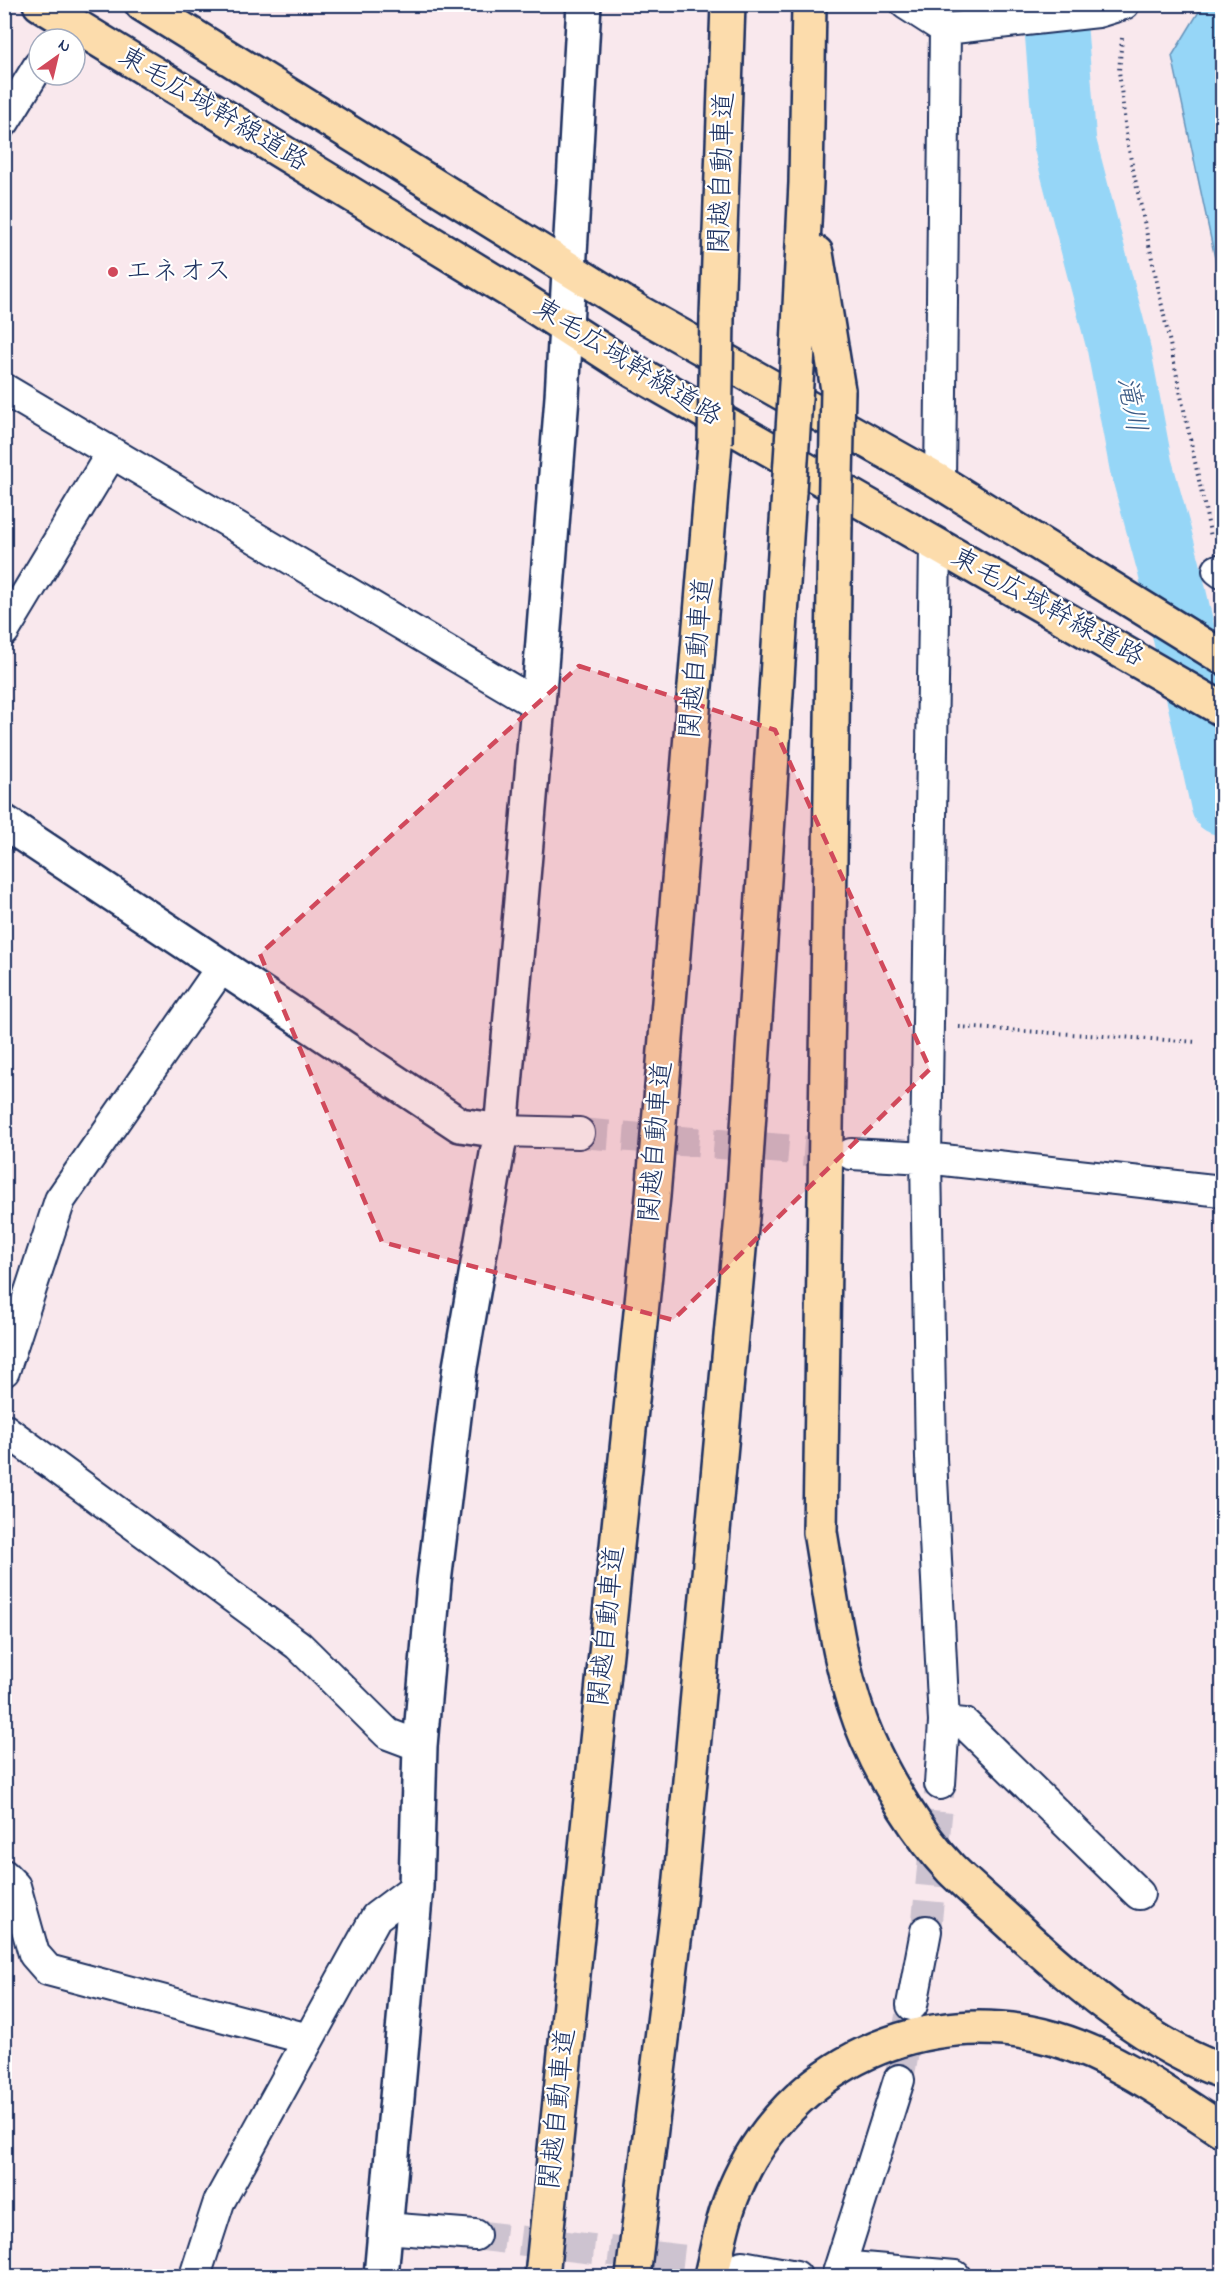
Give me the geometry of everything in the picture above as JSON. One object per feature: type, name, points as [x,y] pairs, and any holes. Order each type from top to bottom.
[{"type":"highway","name":"東毛広域幹線道路","points":[[142,4],[640,313],[940,482],[1222,657]]},
{"type":"highway","points":[[713,4],[724,160]]},
{"type":"highway","name":"関越自動車道","points":[[542,2277],[653,1196],[716,444],[717,316],[728,4]]},
{"type":"highway","points":[[633,2277],[679,1900],[743,1206],[797,368],[806,183],[809,4]]},
{"type":"highway","name":"東毛広域幹線道路","points":[[53,21],[567,327],[634,371],[1222,709]]},
{"type":"highway","points":[[806,183],[838,390],[820,1532],[843,1665],[867,1739],[903,1804],[950,1868],[1071,1979],[1138,2027],[1205,2065],[1222,2071]]},
{"type":"highway","points":[[711,2277],[721,2231],[735,2188],[762,2140],[794,2101],[830,2074],[875,2047],[938,2030],[997,2028],[1055,2039],[1107,2060],[1136,2075],[1222,2130]]},
{"type":"street","points":[[381,2277],[416,1887],[420,1746],[434,1582],[460,1367],[501,1131],[538,705],[567,327],[568,267],[584,4]]},
{"type":"street","points":[[906,4],[945,29],[999,25],[1116,8]]},
{"type":"street","points":[[940,482],[945,29]]},
{"type":"street","points":[[4,122],[27,84]]},
{"type":"street","points":[[4,389],[538,705]]},
{"type":"street","points":[[4,631],[111,454]]},
{"type":"street","points":[[935,546],[926,1158],[931,1458],[944,1722],[940,1784]]},
{"type":"street","points":[[4,822],[460,1125],[501,1131],[579,1133]]},
{"type":"street","points":[[4,1371],[60,1200],[221,968]]},
{"type":"street","points":[[851,1154],[926,1158],[1222,1191]]},
{"type":"street","points":[[4,1429],[297,1645],[388,1734],[420,1746]]},
{"type":"street","points":[[944,1722],[965,1724],[1139,1893]]},
{"type":"street","points":[[4,1875],[15,1886],[34,1954],[48,1970],[308,2039]]},
{"type":"street","points":[[195,2277],[219,2202],[376,1917],[416,1887]]},
{"type":"street","points":[[912,2005],[926,1931]]},
{"type":"street","points":[[899,2080],[838,2271],[955,2277]]},
{"type":"street","points":[[385,2228],[475,2235]]},
{"type":"street","points":[[742,2266],[796,2277]]},
{"type":"path","points":[[1116,8],[1119,71],[1127,141],[1220,572]]},
{"type":"path","points":[[928,1025],[1198,1042]]},
{"type":"highlighted area","points":[[579,666],[775,730],[930,1069],[673,1320],[382,1242],[260,954]]},
{"type":"water","points":[[1203,5],[1222,5],[1222,291],[1172,56]]},
{"type":"waterway","name":"滝川","points":[[1054,4],[1065,144],[1118,345],[1141,466],[1169,568],[1222,804]]},
{"type":"tunnel","points":[[579,1133],[848,1154]]},
{"type":"tunnel","points":[[926,1931],[940,1784]]},
{"type":"tunnel","points":[[899,2080],[910,2016]]},
{"type":"tunnel","points":[[475,2235],[736,2266]]},
{"type":"place","name":"エネオス","points":[[113,272]]}]
